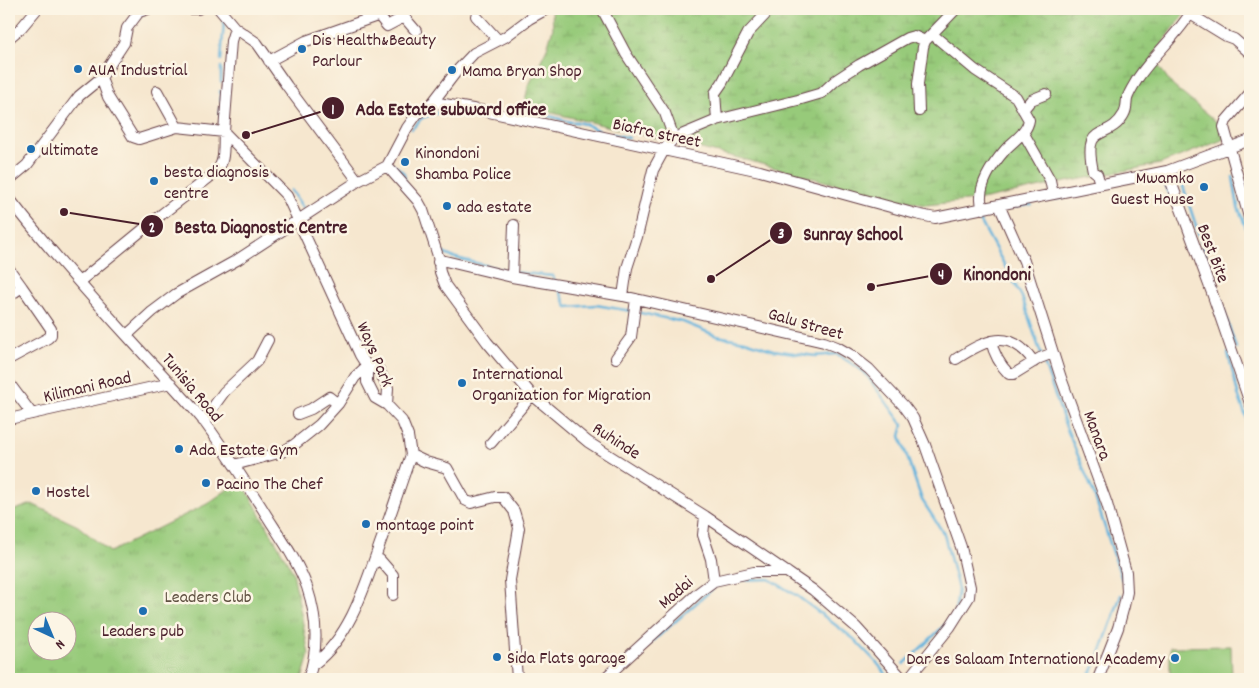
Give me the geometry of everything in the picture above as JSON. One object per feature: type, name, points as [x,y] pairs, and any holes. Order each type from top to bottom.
[{"type":"street","points":[[9,38],[21,28],[37,9]]},
{"type":"street","points":[[9,180],[27,165],[79,96],[101,78],[124,43],[127,28],[138,12],[148,9]]},
{"type":"street","points":[[164,9],[198,9]]},
{"type":"street","points":[[218,9],[235,28],[257,43],[358,181]]},
{"type":"street","points":[[127,336],[152,312],[176,294],[237,260],[358,181],[386,166],[417,114],[433,102],[474,53],[547,9]]},
{"type":"street","points":[[602,9],[626,54],[664,113],[674,138]]},
{"type":"street","points":[[717,120],[715,93],[722,84],[748,33],[765,15],[767,9]]},
{"type":"street","points":[[920,111],[918,84],[923,46],[928,38],[956,9]]},
{"type":"street","points":[[1100,184],[1097,174],[1093,171],[1090,152],[1091,143],[1097,136],[1120,120],[1125,113],[1127,99],[1138,77],[1192,12],[1226,36],[1234,39],[1250,53]]},
{"type":"street","points":[[269,61],[306,41],[377,16],[382,18],[387,26],[404,17],[416,31]]},
{"type":"street","points":[[476,16],[498,40]]},
{"type":"street","points":[[79,282],[220,168],[223,160],[231,41],[235,28]]},
{"type":"street","points":[[623,296],[627,268],[637,237],[653,170],[664,150],[674,138],[717,120],[811,97],[828,89],[836,80],[858,65],[914,36],[928,38],[1016,97],[1029,120],[1023,132],[991,168],[982,189],[980,201],[983,209]]},
{"type":"street","points":[[101,78],[108,97],[133,137],[139,139],[177,127],[224,132]]},
{"type":"street","points":[[157,91],[177,127]]},
{"type":"street","points":[[1250,92],[1226,121],[1224,127],[1248,205],[1250,221]]},
{"type":"street","points":[[1023,110],[1030,100],[1046,94]]},
{"type":"street","name":"Biafra street","points":[[433,102],[484,111],[760,171],[935,218],[1167,171],[1250,140]]},
{"type":"street","name":"Ways Park","points":[[224,132],[287,196],[367,366],[367,382],[375,398],[387,405],[402,421],[408,436],[411,455]]},
{"type":"street","points":[[1023,132],[1050,180],[1053,194]]},
{"type":"street","name":"Ruhinde","points":[[386,166],[418,201],[423,210],[438,256],[444,285],[463,313],[532,395],[588,442],[705,516],[788,572],[831,604],[885,657],[903,679]]},
{"type":"street","name":"Best Bite","points":[[1167,171],[1212,292],[1250,403]]},
{"type":"street","name":"Tunisia Road","points":[[9,198],[40,239],[171,383],[203,421],[234,465],[298,566],[307,585],[315,620],[314,664],[308,679]]},
{"type":"street","name":"Manara","points":[[999,205],[1024,260],[1043,357],[1106,504],[1126,572],[1127,592],[1124,606],[1115,636],[1098,679]]},
{"type":"street","points":[[512,277],[514,225]]},
{"type":"street","name":"Galu Street","points":[[438,262],[441,260],[512,277],[623,296],[837,346],[851,354],[869,369],[913,418],[934,467],[961,547],[970,587],[969,597],[959,613],[908,679]]},
{"type":"street","points":[[9,269],[50,329],[51,334],[48,338],[9,359]]},
{"type":"street","points":[[9,296],[22,287]]},
{"type":"street","points":[[616,358],[631,337],[636,299]]},
{"type":"street","points":[[203,421],[224,392],[257,361],[268,340]]},
{"type":"street","points":[[956,359],[990,341],[1007,340],[1029,354],[1043,357]]},
{"type":"street","points":[[990,341],[993,352],[1001,367],[1009,374],[1018,372],[1043,357]]},
{"type":"street","points":[[234,465],[282,452],[296,444],[319,425],[338,404],[355,377],[367,366],[379,370],[388,388],[387,405]]},
{"type":"street","points":[[9,383],[32,414]]},
{"type":"street","name":"Kilimani Road","points":[[9,419],[171,383]]},
{"type":"street","points":[[491,443],[532,395]]},
{"type":"street","points":[[298,414],[329,397],[338,404]]},
{"type":"street","points":[[314,664],[322,658],[345,627],[363,593],[377,562],[385,528],[411,455],[447,468],[465,500],[471,503],[503,498],[514,511],[519,528],[510,580],[517,679]]},
{"type":"street","points":[[705,516],[703,535],[711,559],[714,581]]},
{"type":"street","points":[[377,562],[393,575],[393,595]]},
{"type":"street","name":"Madai","points":[[604,679],[690,600],[714,581],[754,572],[788,572]]},
{"type":"green space","points":[[554,9],[1188,9],[1152,57],[1173,86],[1219,124],[1225,139],[1160,164],[986,199],[926,205],[874,195],[747,160],[524,106],[528,87],[547,48],[553,28],[552,11]]},
{"type":"green space","name":"Leaders Club","points":[[241,480],[293,572],[309,655],[302,679],[9,679],[9,512],[32,504],[78,526],[110,552],[207,504]]},
{"type":"green space","points":[[1231,646],[1232,679],[1170,679],[1170,647]]},
{"type":"waterway","points":[[221,60],[224,21]]},
{"type":"waterway","points":[[221,67],[221,82]]},
{"type":"waterway","points":[[220,91],[221,102]]},
{"type":"waterway","points":[[220,108],[220,115]]},
{"type":"waterway","points":[[511,113],[519,112],[553,117],[585,124],[600,131]]},
{"type":"waterway","points":[[412,129],[422,118],[437,113],[487,119]]},
{"type":"waterway","points":[[612,134],[629,138]]},
{"type":"waterway","points":[[393,164],[404,173],[405,180]]},
{"type":"waterway","points":[[1161,177],[1172,199]]},
{"type":"waterway","points":[[1180,177],[1236,348]]},
{"type":"waterway","points":[[1233,177],[1238,207],[1250,238]]},
{"type":"waterway","points":[[291,190],[303,208]]},
{"type":"waterway","points":[[1049,200],[1065,198]]},
{"type":"waterway","points":[[1005,209],[1031,204]]},
{"type":"waterway","points":[[977,215],[1022,297],[1041,354]]},
{"type":"waterway","points":[[443,253],[509,271]]},
{"type":"waterway","points":[[514,272],[553,276],[555,281]]},
{"type":"waterway","points":[[559,289],[567,307],[596,305],[631,311]]},
{"type":"waterway","points":[[636,312],[683,322],[717,336],[745,341],[773,350],[815,356],[837,354],[864,372],[903,425],[900,436],[922,500],[944,534],[958,589],[955,612]]},
{"type":"waterway","points":[[1228,353],[1238,394],[1250,428]]},
{"type":"waterway","points":[[1043,360],[1066,427],[1094,494],[1122,580]]},
{"type":"waterway","points":[[741,580],[769,579],[796,595],[854,639],[890,679]]},
{"type":"waterway","points":[[645,648],[718,584]]},
{"type":"waterway","points":[[1088,679],[1098,659],[1121,595]]},
{"type":"waterway","points":[[904,664],[948,622]]},
{"type":"waterway","points":[[611,679],[630,662]]},
{"type":"place","name":"Dis Health&Beauty Parlour","points":[[302,49]]},
{"type":"place","name":"AUA Industrial","points":[[78,69]]},
{"type":"place","name":"Mama Bryan Shop","points":[[452,70]]},
{"type":"place","name":"Ada Estate subward office","points":[[246,135]]},
{"type":"place","name":"ultimate","points":[[31,149]]},
{"type":"place","name":"Kinondoni Shamba Police","points":[[405,162]]},
{"type":"place","name":"besta diagnosis centre","points":[[154,181]]},
{"type":"place","name":"Mwamko Guest House","points":[[1204,187]]},
{"type":"place","name":"ada estate","points":[[447,206]]},
{"type":"place","name":"Besta Diagnostic Centre","points":[[64,212]]},
{"type":"place","name":"Sunray School","points":[[711,279]]},
{"type":"place","name":"Kinondoni","points":[[871,287]]},
{"type":"place","name":"International Organization for Migration","points":[[462,383]]},
{"type":"place","name":"Ada Estate Gym","points":[[179,449]]},
{"type":"place","name":"Pacino The Chef","points":[[206,483]]},
{"type":"place","name":"Hostel","points":[[36,491]]},
{"type":"place","name":"montage point","points":[[366,524]]},
{"type":"place","name":"Leaders pub","points":[[143,611]]},
{"type":"place","name":"Sida Flats garage","points":[[497,657]]},
{"type":"place","name":"Dar es Salaam International Academy","points":[[1175,658]]}]
